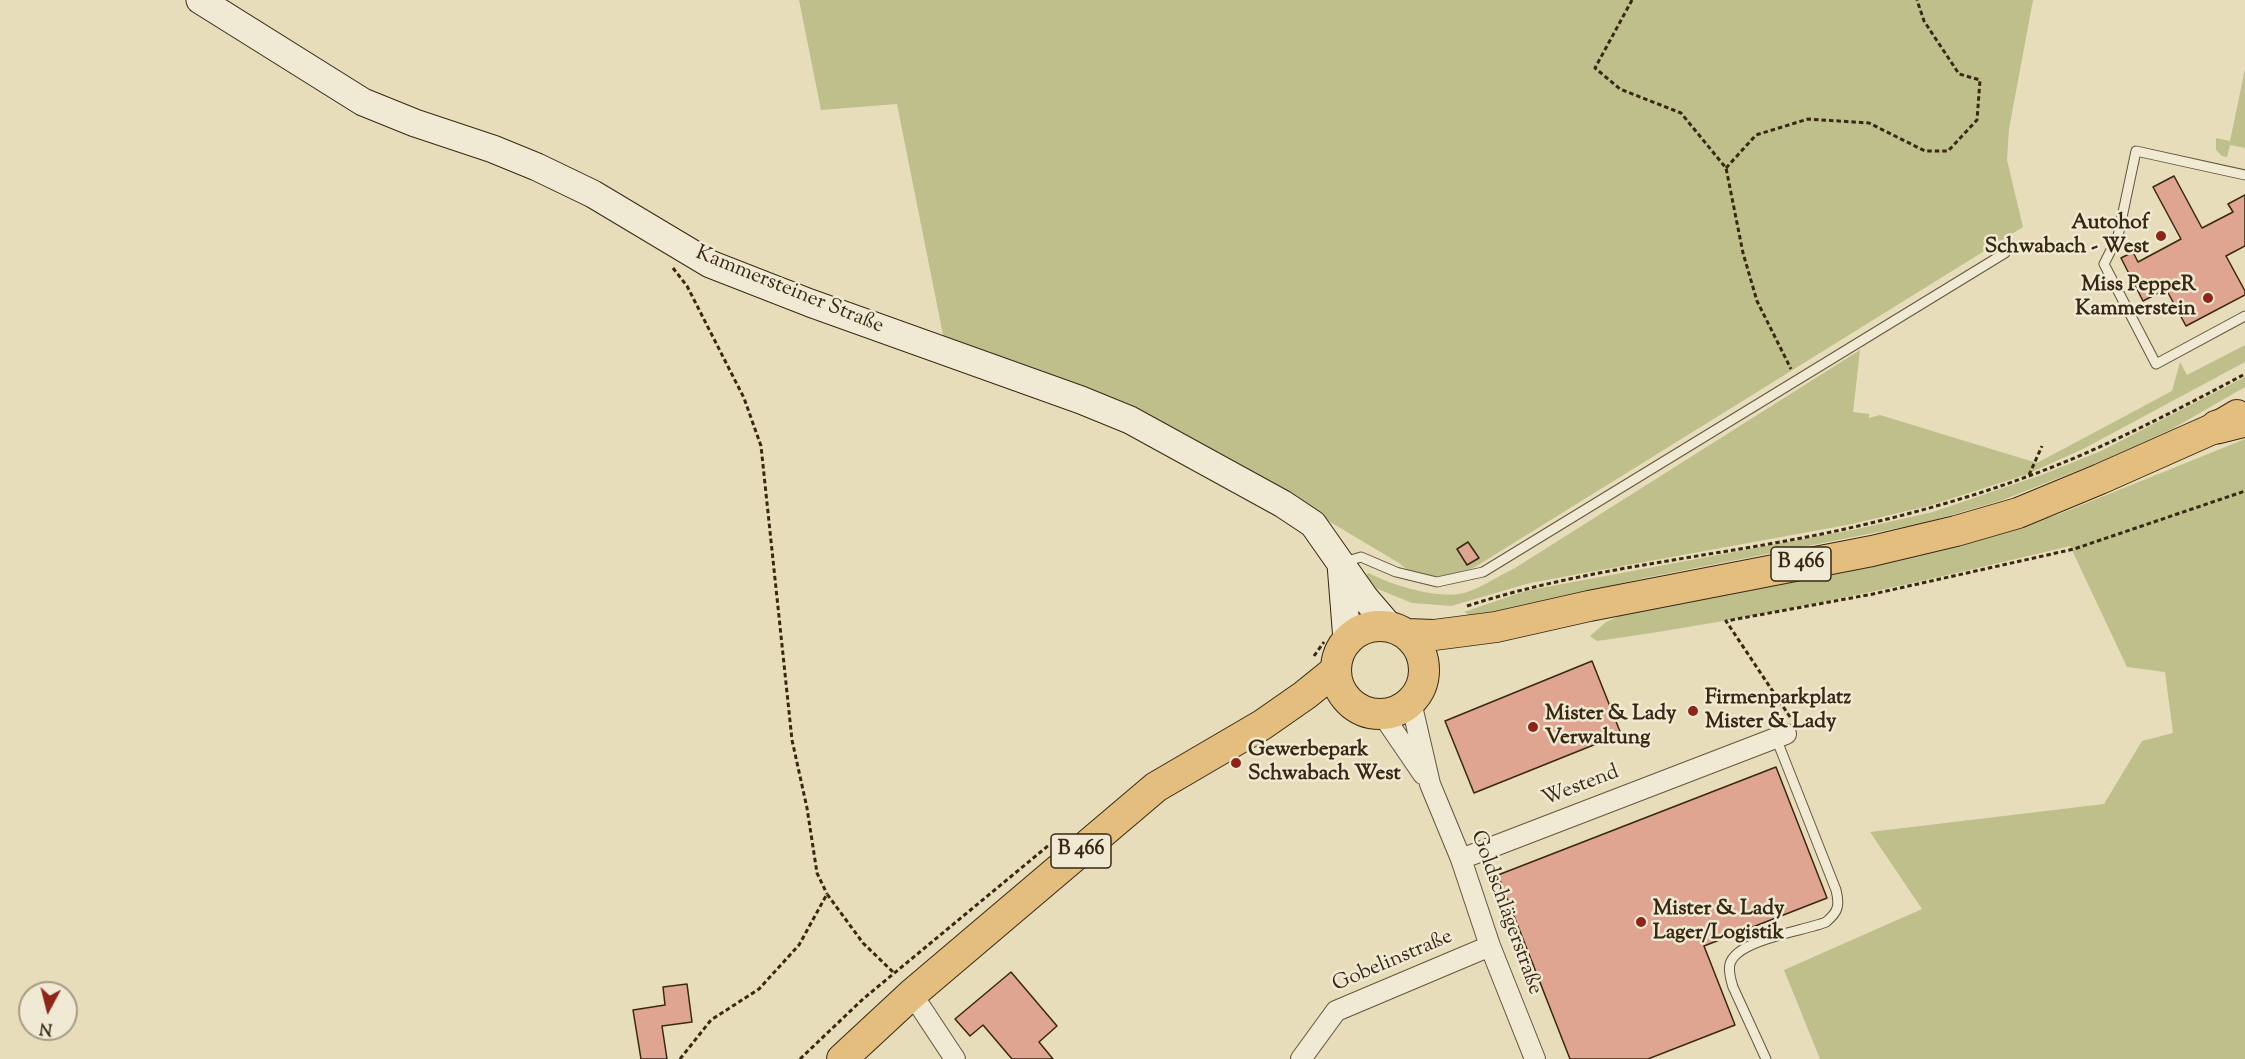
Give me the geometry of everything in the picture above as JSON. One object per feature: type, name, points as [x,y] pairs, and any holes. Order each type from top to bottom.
[{"type":"main road","name":"B 466","points":[[1398,630],[1434,635],[1496,627],[1589,606],[1872,551],[1956,531],[2028,508],[2231,424],[2245,410]]},
{"type":"main road","name":"B 466","points":[[1425,672],[1452,650],[1496,627]]},
{"type":"main road","points":[[1366,628],[1398,630],[1417,644],[1424,658],[1423,683],[1411,702],[1402,709],[1382,714],[1370,713],[1350,702],[1324,664],[1341,649],[1336,641],[1366,628]]},
{"type":"main road","name":"B 466","points":[[842,1059],[903,984],[1156,787],[1262,725],[1305,695],[1324,664]]},
{"type":"main road","name":"B 466","points":[[1262,725],[1305,708],[1350,702]]},
{"type":"street","name":"Kammersteiner Straße","points":[[200,0],[363,102],[415,123],[493,148],[537,167],[593,194],[710,264],[1130,420],[1283,504],[1313,524],[1365,598],[1398,630]]},
{"type":"street","points":[[1336,641],[1341,563]]},
{"type":"street","name":"Goldschlägerstraße","points":[[1411,702],[1430,784],[1461,860],[1490,946],[1535,1059]]},
{"type":"street","name":"Goldschlägerstraße","points":[[1382,714],[1430,784]]},
{"type":"street","name":"Westend","points":[[1461,860],[1781,736]]},
{"type":"street","name":"Gobelinstraße","points":[[1301,1059],[1336,1011],[1490,946]]},
{"type":"street","points":[[903,984],[955,1059]]},
{"type":"lane","points":[[2245,175],[2136,151],[2118,236],[2104,264],[2156,364],[2245,316]]},
{"type":"lane","points":[[1341,563],[1361,557],[1395,572],[1437,582],[1483,572],[2006,253]]},
{"type":"lane","points":[[1766,1059],[1732,987],[1730,963],[1738,954],[1752,945],[1826,922],[1836,914],[1839,904],[1781,736]]},
{"type":"path","points":[[1632,0],[1595,68],[1620,89],[1681,113],[1726,168],[1743,253],[1757,301],[1797,382]]},
{"type":"path","points":[[1726,168],[1756,135],[1808,119],[1869,123],[1925,151],[1948,151],[1977,120],[1980,80],[1959,74],[1924,21],[1917,0]]},
{"type":"path","points":[[672,267],[687,286],[744,398],[760,446],[792,740],[807,808],[817,873],[827,894],[863,943],[903,984]]},
{"type":"path","points":[[1465,606],[1517,590],[1565,579],[1842,530],[1955,501],[2028,476],[2103,446],[2245,374]]},
{"type":"path","points":[[2028,476],[2042,446]]},
{"type":"path","points":[[1781,736],[1798,729],[1726,621],[1874,594],[2074,549],[2245,491]]},
{"type":"path","points":[[1324,664],[1336,641]]},
{"type":"path","points":[[800,1059],[863,999],[903,984],[1051,843]]},
{"type":"path","points":[[680,1059],[711,1020],[759,989],[799,945],[827,894]]},
{"type":"green space","points":[[799,0],[2033,0],[2009,129],[2007,160],[2023,227],[1475,567],[1446,575],[1426,576],[1407,569],[1248,473],[944,340],[897,104],[821,110]]},
{"type":"green space","points":[[2245,69],[2245,148],[2230,145],[2227,157],[2222,156],[2216,150],[2216,138],[2230,141]]},
{"type":"green space","points":[[2245,345],[2245,362],[2083,449],[2025,475],[1928,506],[1852,524],[1530,583],[1451,606],[1412,603],[1368,585],[1363,576],[1369,573],[1403,587],[1429,593],[1464,593],[1476,588],[1515,568],[1860,350],[1853,412],[1869,414],[1869,418],[1880,415],[2037,463],[2172,391],[2180,362],[2187,375]]},
{"type":"green space","points":[[2245,377],[2245,387],[2172,429],[2099,462],[2003,500],[1924,523],[1645,578],[1478,616],[1464,612],[1525,591],[1857,529],[1933,512],[2044,474],[2101,451]]},
{"type":"green space","points":[[2245,439],[2245,1059],[1820,1059],[1784,970],[1922,909],[1870,832],[2104,804],[2142,741],[2173,733],[2165,672],[2127,667],[2070,546],[1894,587],[1775,611],[1597,641],[1590,636],[1606,622],[1637,608],[2007,529],[2057,515]]},
{"type":"building","points":[[2174,176],[2202,228],[2233,212],[2228,204],[2245,195],[2245,246],[2226,256],[2245,295],[2186,326],[2166,289],[2143,301],[2121,258],[2133,252],[2138,262],[2181,239],[2153,187]]},
{"type":"building","points":[[1468,542],[1479,558],[1467,565],[1457,549]]},
{"type":"building","name":"Mister & Lady Verwaltung","points":[[1592,661],[1621,734],[1474,793],[1445,721]]},
{"type":"building","name":"Mister & Lady Lager/Logistik","points":[[1776,767],[1827,898],[1704,946],[1735,1025],[1648,1059],[1570,1059],[1498,875]]},
{"type":"building","points":[[1011,972],[1057,1026],[1039,1042],[1053,1059],[1012,1059],[983,1025],[970,1036],[955,1019]]},
{"type":"building","points":[[687,984],[692,1022],[662,1026],[667,1059],[641,1059],[633,1010],[665,1005],[663,987]]},
{"type":"place","name":"Autohof Schwabach - West","points":[[2161,236]]},
{"type":"place","name":"Miss PeppeR Kammerstein","points":[[2208,298]]},
{"type":"place","name":"Firmenparkplatz Mister & Lady","points":[[1693,711]]},
{"type":"place","name":"Mister & Lady Verwaltung","points":[[1533,727]]},
{"type":"place","name":"Gewerbepark Schwabach West","points":[[1236,763]]},
{"type":"place","name":"Mister & Lady Lager/Logistik","points":[[1641,922]]}]
